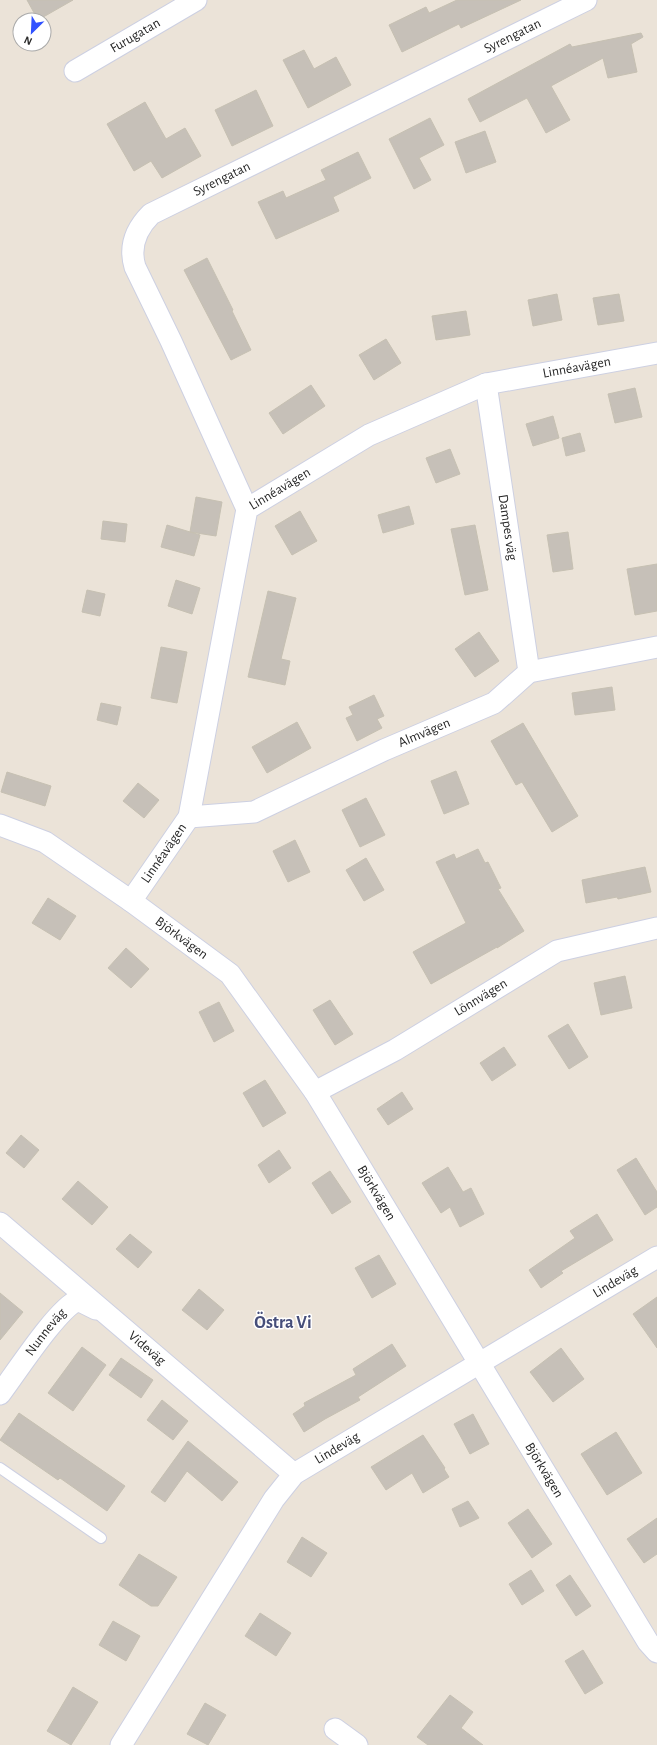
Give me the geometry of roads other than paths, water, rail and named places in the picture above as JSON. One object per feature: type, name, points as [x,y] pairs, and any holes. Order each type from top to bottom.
[{"type":"street","name":"Furugatan","points":[[75,71],[196,0]]},
{"type":"street","name":"Syrengatan","points":[[247,510],[135,267],[132,257],[132,248],[139,228],[151,214],[586,0]]},
{"type":"street","name":"Linnéavägen","points":[[131,901],[189,816],[247,510],[369,435],[486,384],[657,353]]},
{"type":"street","name":"Dampes väg","points":[[486,384],[529,672]]},
{"type":"street","points":[[529,672],[657,647]]},
{"type":"street","name":"Almvägen","points":[[189,816],[254,812],[384,750],[494,703],[529,672]]},
{"type":"street","name":"Björkvägen","points":[[0,825],[45,842],[131,901],[230,974],[315,1092],[648,1642],[657,1652]]},
{"type":"street","name":"Lönnvägen","points":[[315,1092],[395,1050],[557,951],[657,928]]},
{"type":"street","name":"Videväg","points":[[0,1223],[294,1474]]},
{"type":"street","name":"Lindeväg","points":[[121,1745],[274,1499],[294,1474],[657,1257]]},
{"type":"street","name":"Nunneväg","points":[[0,1394],[46,1332],[71,1303],[78,1300],[106,1314]]},
{"type":"street","points":[[335,1729],[356,1745]]},
{"type":"lane","points":[[0,1468],[101,1538]]},
{"type":"district","name":"Östra Vi","points":[[283,1323]]}]
